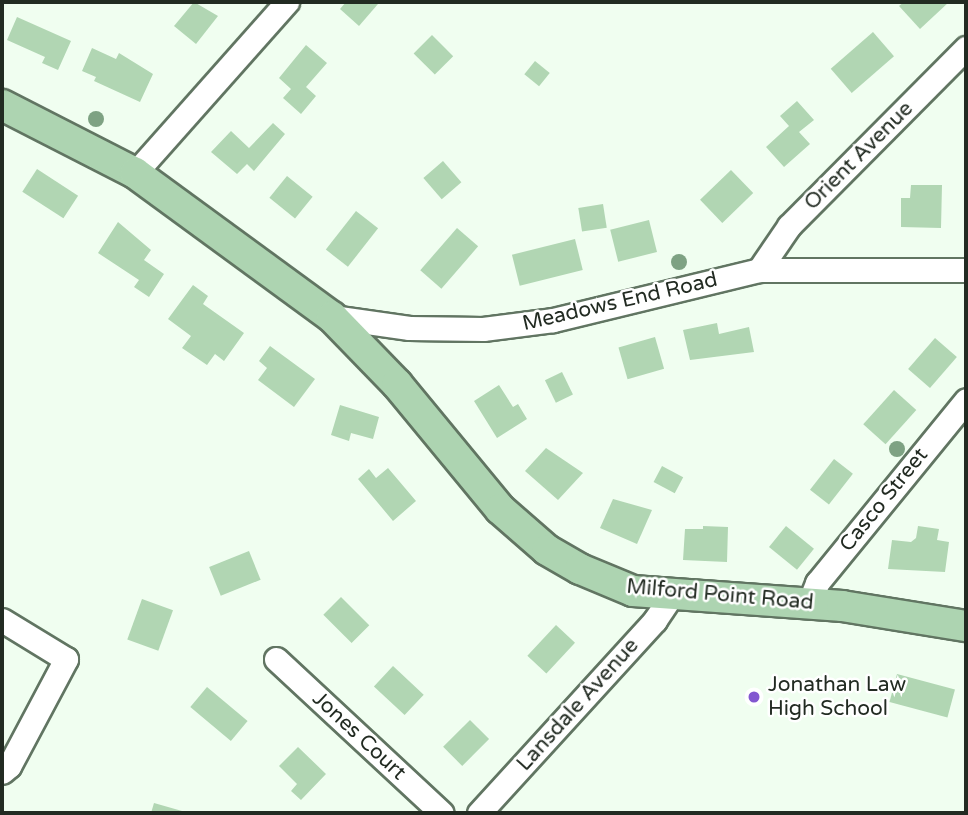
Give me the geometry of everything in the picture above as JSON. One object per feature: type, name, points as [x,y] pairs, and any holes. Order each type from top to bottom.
[{"type":"main road","name":"Meadows End Road","points":[[2,105],[135,173],[332,317]]},
{"type":"main road","name":"Milford Point Road","points":[[332,317],[397,384],[475,484],[547,550],[612,584],[673,594],[809,603],[966,626]]},
{"type":"street","points":[[135,173],[287,2]]},
{"type":"street","name":"Orient Avenue","points":[[759,270],[789,226],[966,48]]},
{"type":"street","name":"Meadows End Road","points":[[332,317],[442,330],[517,326],[759,270],[966,270]]},
{"type":"street","name":"Casco Street","points":[[809,603],[817,583],[966,400]]},
{"type":"street","name":"Lansdale Avenue","points":[[479,813],[655,620],[673,594]]},
{"type":"street","points":[[2,620],[66,659],[9,766],[2,772]]},
{"type":"street","name":"Jones Court","points":[[276,659],[442,813]]},
{"type":"building","points":[[194,2],[218,16],[196,44],[174,26]]},
{"type":"building","points":[[346,2],[378,4],[359,26],[340,9]]},
{"type":"building","points":[[904,2],[949,2],[920,29],[899,6]]},
{"type":"building","points":[[17,17],[71,41],[58,70],[42,63],[45,57],[7,40]]},
{"type":"building","points":[[873,32],[894,56],[852,93],[831,69]]},
{"type":"building","points":[[432,35],[453,56],[435,75],[414,53]]},
{"type":"building","points":[[306,45],[327,63],[306,87],[316,96],[301,114],[283,98],[291,89],[279,78]]},
{"type":"building","points":[[92,48],[116,59],[119,53],[153,74],[140,102],[94,81],[96,77],[82,71]]},
{"type":"building","points":[[535,61],[550,73],[539,86],[524,74]]},
{"type":"building","points":[[797,101],[814,120],[799,132],[810,144],[784,167],[766,147],[789,126],[780,116]]},
{"type":"building","points":[[273,123],[285,134],[254,171],[247,164],[237,174],[211,152],[231,131],[249,148]]},
{"type":"building","points":[[443,161],[461,182],[442,199],[423,178]]},
{"type":"building","points":[[37,169],[78,196],[63,218],[22,192]]},
{"type":"building","points":[[731,170],[753,193],[722,223],[700,200]]},
{"type":"building","points":[[287,176],[313,197],[295,219],[269,198]]},
{"type":"building","points":[[911,185],[942,185],[941,228],[901,227],[901,198],[910,198]]},
{"type":"building","points":[[603,204],[607,228],[582,232],[578,208]]},
{"type":"building","points":[[356,211],[378,228],[348,267],[326,250]]},
{"type":"building","points":[[649,220],[657,252],[618,262],[610,230]]},
{"type":"building","points":[[118,222],[151,250],[144,260],[164,274],[149,297],[134,287],[139,280],[98,253]]},
{"type":"building","points":[[457,228],[478,246],[441,289],[420,270]]},
{"type":"building","points":[[575,239],[583,270],[520,286],[512,255]]},
{"type":"building","points":[[193,285],[208,296],[203,304],[244,333],[224,361],[215,354],[207,365],[182,348],[191,336],[168,319]]},
{"type":"building","points":[[717,323],[719,334],[749,327],[754,352],[690,360],[683,330]]},
{"type":"building","points":[[655,337],[664,369],[628,379],[618,347]]},
{"type":"building","points":[[935,338],[957,357],[930,388],[908,369]]},
{"type":"building","points":[[270,346],[315,379],[294,407],[258,380],[267,368],[259,361]]},
{"type":"building","points":[[562,372],[573,394],[556,403],[545,380]]},
{"type":"building","points":[[499,385],[513,407],[518,404],[527,419],[497,438],[474,401]]},
{"type":"building","points":[[894,390],[916,410],[886,444],[863,424]]},
{"type":"building","points":[[340,405],[379,417],[373,439],[351,433],[349,441],[331,435]]},
{"type":"building","points":[[546,448],[583,473],[558,500],[525,471]]},
{"type":"building","points":[[834,459],[853,474],[829,505],[810,490]]},
{"type":"building","points":[[662,466],[683,477],[675,493],[654,482]]},
{"type":"building","points":[[388,468],[416,501],[393,521],[358,479],[369,469],[376,478]]},
{"type":"building","points":[[613,499],[652,510],[637,544],[600,528]]},
{"type":"building","points":[[703,526],[728,527],[727,562],[683,560],[685,529],[703,529]]},
{"type":"building","points":[[786,526],[814,549],[797,570],[769,547]]},
{"type":"building","points":[[918,526],[939,529],[937,540],[949,542],[945,572],[888,569],[892,540],[911,542],[916,538]]},
{"type":"building","points":[[249,551],[261,580],[221,596],[209,567]]},
{"type":"building","points":[[341,597],[369,625],[352,643],[323,615]]},
{"type":"building","points":[[142,599],[173,610],[158,651],[127,639]]},
{"type":"building","points":[[556,625],[575,643],[546,673],[527,656]]},
{"type":"building","points":[[393,666],[424,695],[405,715],[374,686]]},
{"type":"building","points":[[897,674],[955,690],[947,718],[889,702]]},
{"type":"building","points":[[207,687],[248,721],[231,741],[190,707]]},
{"type":"building","points":[[470,720],[489,739],[462,766],[443,747]]},
{"type":"building","points":[[298,747],[326,774],[301,800],[291,791],[297,784],[279,766]]},
{"type":"building","points":[[154,803],[182,811],[151,813]]},
{"type":"place","name":"Jonathan Law High School","points":[[754,697]]}]
